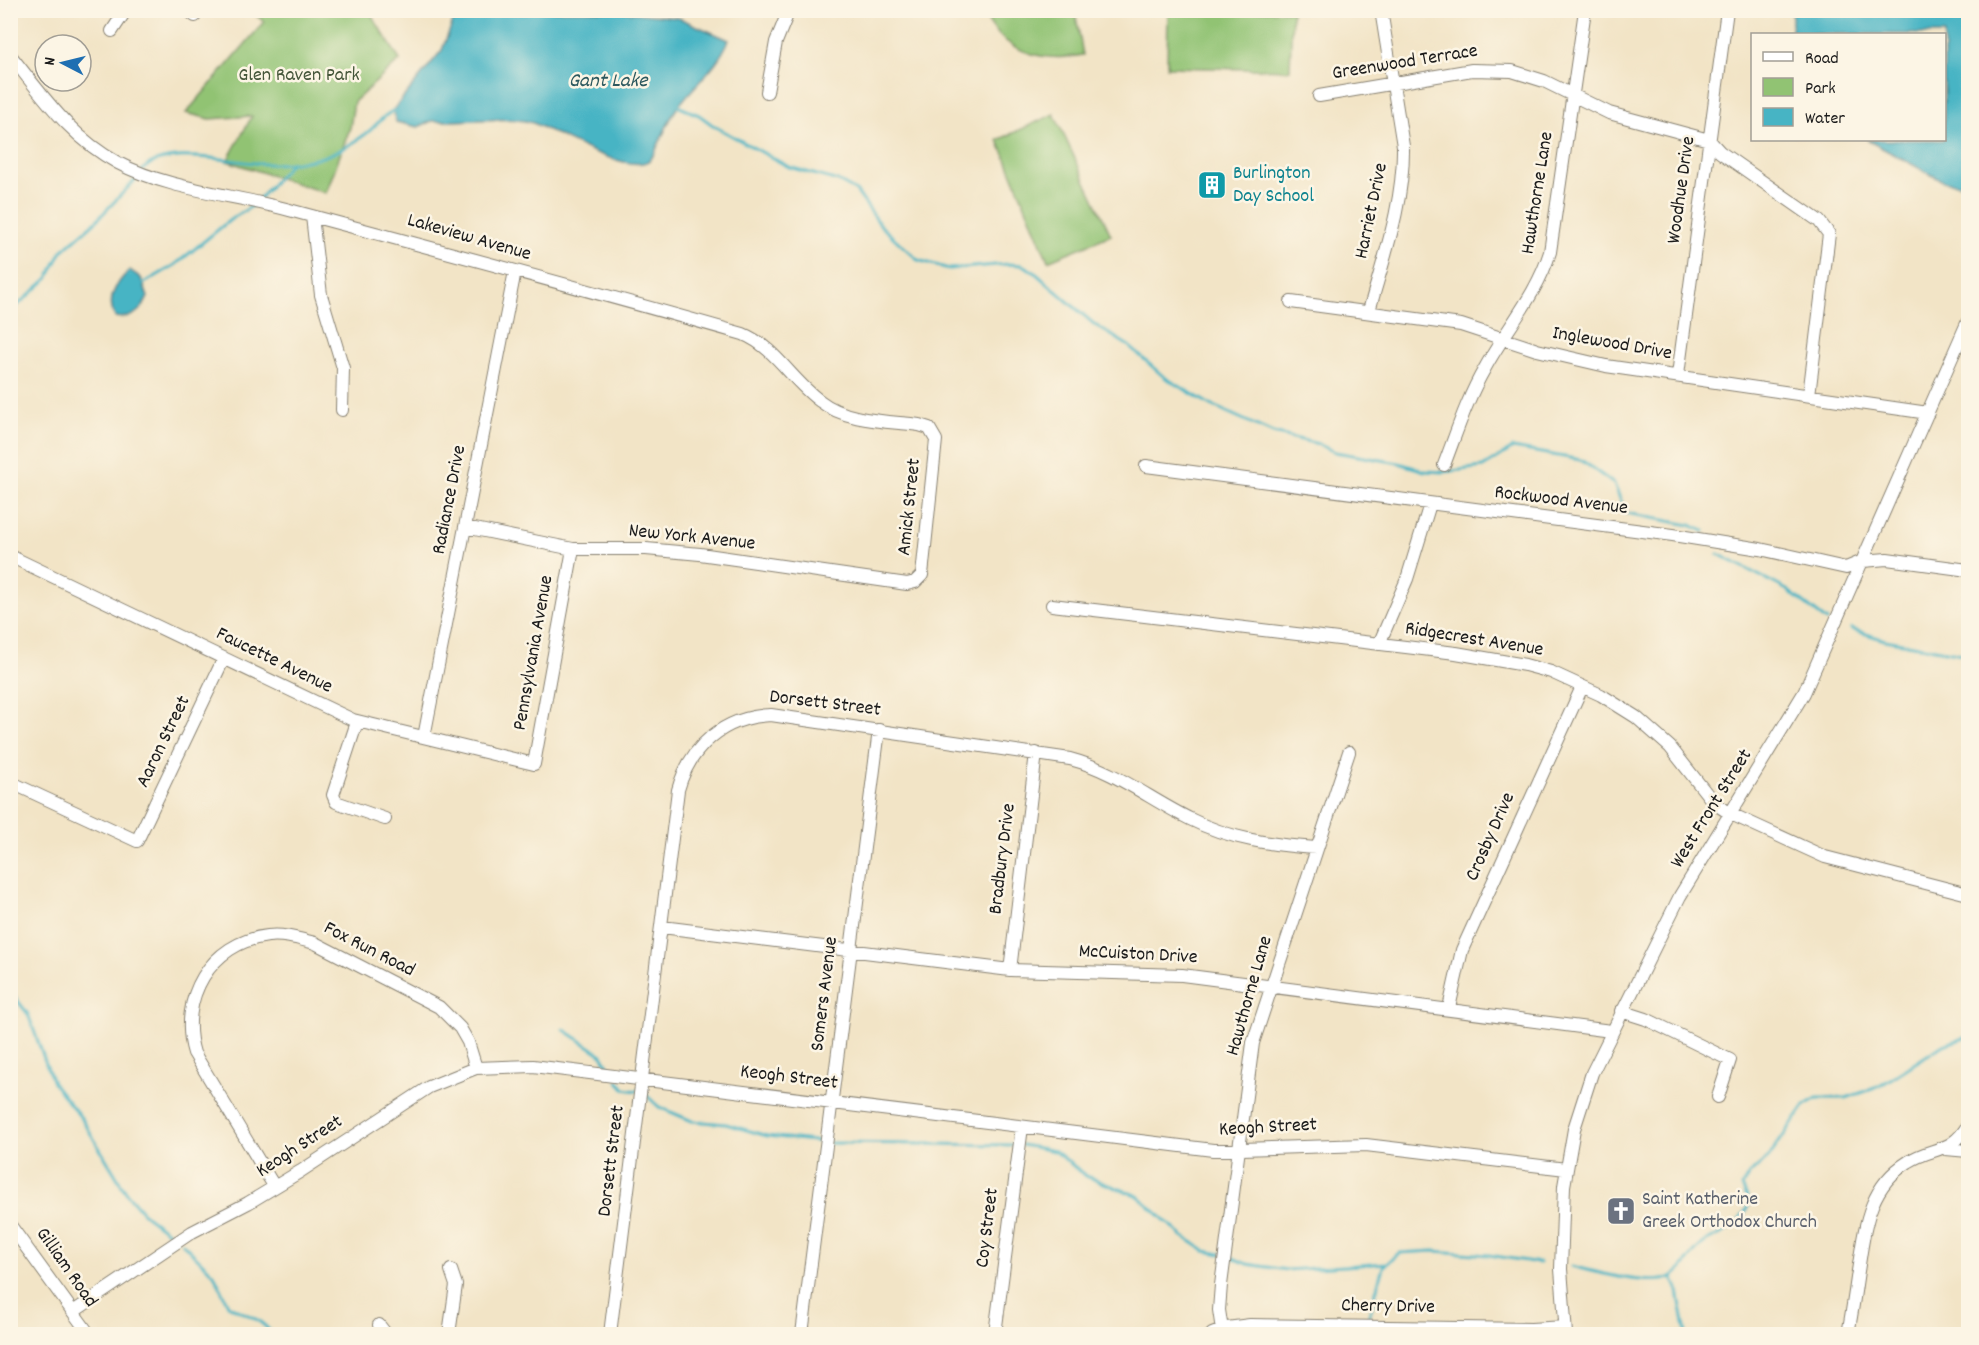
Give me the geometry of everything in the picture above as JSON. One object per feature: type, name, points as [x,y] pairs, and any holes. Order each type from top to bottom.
[{"type":"street","points":[[112,31],[126,10]]},
{"type":"street","points":[[767,93],[776,42],[789,10]]},
{"type":"street","name":"Harriet Drive","points":[[1369,311],[1393,227],[1402,178],[1403,146],[1381,10]]},
{"type":"street","name":"Hawthorne Lane","points":[[1444,465],[1468,399],[1503,338],[1537,286],[1550,252],[1585,10]]},
{"type":"street","name":"Woodhue Drive","points":[[1678,375],[1727,10]]},
{"type":"street","name":"Lakeview Avenue","points":[[10,55],[62,120],[92,146],[120,164],[159,179],[312,216],[743,334],[763,344],[818,400],[833,410],[845,415],[919,425],[933,433]]},
{"type":"street","name":"Greenwood Terrace","points":[[1319,96],[1491,68],[1530,75],[1572,96],[1630,120],[1709,140],[1720,152],[1819,221],[1828,234],[1809,395]]},
{"type":"street","points":[[312,216],[321,295],[343,368],[342,410]]},
{"type":"street","name":"Radiance Drive","points":[[424,737],[515,271]]},
{"type":"street","name":"Inglewood Drive","points":[[1291,302],[1449,323],[1571,359],[1928,414]]},
{"type":"street","name":"West Front Street","points":[[1565,1331],[1561,1258],[1566,1169],[1582,1102],[1611,1031],[1680,896],[1804,693],[1968,321]]},
{"type":"street","name":"Amick Street","points":[[915,582],[922,575],[924,564],[935,454],[933,433]]},
{"type":"street","name":"Rockwood Avenue","points":[[1146,466],[1673,535],[1846,568],[1863,561],[1887,559],[1968,570]]},
{"type":"street","points":[[1379,644],[1407,579],[1430,504]]},
{"type":"street","name":"New York Avenue","points":[[465,527],[573,549],[646,549],[700,554],[842,576],[907,584],[915,582]]},
{"type":"street","name":"Pennsylvania Avenue","points":[[534,764],[573,549]]},
{"type":"street","name":"Faucette Avenue","points":[[10,556],[357,722],[534,764]]},
{"type":"street","name":"Ridgecrest Avenue","points":[[1052,605],[1379,644],[1525,665],[1551,672],[1619,705],[1654,732],[1670,747],[1706,795],[1731,814],[1826,857],[1968,894]]},
{"type":"street","name":"Aaron Street","points":[[10,782],[137,841],[224,658]]},
{"type":"street","name":"Crosby Drive","points":[[1449,1008],[1462,950],[1582,687]]},
{"type":"street","name":"Dorsett Street","points":[[610,1335],[678,790],[689,762],[710,737],[733,722],[771,715],[1070,759],[1109,771],[1190,819],[1234,837],[1316,848]]},
{"type":"street","points":[[357,722],[333,795],[336,802],[385,819]]},
{"type":"street","name":"Somers Avenue","points":[[802,1335],[879,730]]},
{"type":"street","name":"Hawthorne Lane","points":[[1217,1332],[1221,1285],[1253,1043],[1349,752]]},
{"type":"street","name":"Bradbury Drive","points":[[1010,970],[1036,753]]},
{"type":"street","name":"McCuiston Drive","points":[[662,927],[1010,970],[1148,972],[1449,1008],[1611,1031]]},
{"type":"street","name":"Fox Run Road","points":[[274,1186],[195,1053],[190,1039],[190,1008],[197,987],[207,970],[232,948],[268,936],[295,937],[315,943],[439,1007],[460,1028],[468,1042],[476,1068]]},
{"type":"street","points":[[1621,1011],[1646,1019],[1730,1060],[1718,1097]]},
{"type":"street","name":"Keogh Street","points":[[73,1312],[192,1232],[248,1203],[414,1095],[476,1068],[533,1066],[1178,1147],[1239,1151],[1317,1144],[1366,1144],[1566,1169]]},
{"type":"street","points":[[1946,1149],[1962,1135],[1968,1125]]},
{"type":"street","name":"Coy Street","points":[[995,1335],[1022,1127]]},
{"type":"street","points":[[1848,1335],[1864,1226],[1877,1193],[1891,1174],[1910,1160],[1946,1149],[1968,1151]]},
{"type":"street","name":"Gilliam Road","points":[[10,1225],[88,1335]]},
{"type":"street","points":[[449,1335],[456,1285],[451,1270]]},
{"type":"street","name":"Cherry Drive","points":[[1217,1332],[1250,1325],[1565,1331]]},
{"type":"green space","name":"Glen Raven Park","points":[[251,11],[369,11],[400,60],[354,102],[350,128],[326,193],[227,161],[252,116],[210,119],[186,113],[264,22]]},
{"type":"green space","points":[[983,11],[1075,11],[1083,55],[1053,57],[1024,51],[1000,36]]},
{"type":"green space","points":[[1168,11],[1292,11],[1290,70],[1167,67]]},
{"type":"green space","points":[[1054,114],[1111,235],[1048,261],[998,140]]},
{"type":"water","name":"Gant Lake","points":[[457,11],[617,11],[679,18],[729,40],[712,67],[677,108],[651,159],[641,163],[627,163],[593,152],[533,123],[524,121],[432,121],[418,127],[396,122],[393,110],[442,50]]},
{"type":"water","points":[[1792,11],[1968,11],[1968,185],[1943,181],[1869,141],[1946,141],[1946,33],[1792,33]]},
{"type":"water","points":[[130,270],[141,278],[148,297],[143,306],[131,316],[115,317],[112,310],[112,297],[117,285]]},
{"type":"waterway","points":[[675,105],[699,115],[714,126],[789,167],[838,181],[856,191],[882,227],[918,260],[949,269],[1008,264],[1022,265],[1033,271],[1095,325],[1129,346],[1164,377],[1209,404],[1273,433],[1318,444],[1335,452],[1399,463],[1425,471],[1444,472],[1483,467],[1513,448],[1581,460],[1614,484],[1626,513],[1690,525],[1704,531]]},
{"type":"waterway","points":[[142,171],[152,163],[167,158],[204,157],[274,164],[312,160],[334,153],[356,141],[395,110]]},
{"type":"waterway","points":[[259,199],[290,164]]},
{"type":"waterway","points":[[10,312],[48,278],[62,251],[95,222],[138,177]]},
{"type":"waterway","points":[[141,285],[175,265],[230,220],[252,206]]},
{"type":"waterway","points":[[1718,554],[1787,590],[1827,621]]},
{"type":"waterway","points":[[1851,629],[1885,640],[1968,655]]},
{"type":"waterway","points":[[10,991],[28,1014],[53,1083],[82,1119],[127,1194],[146,1216],[177,1239]]},
{"type":"waterway","points":[[563,1029],[602,1055],[611,1071]]},
{"type":"waterway","points":[[1571,1266],[1637,1280],[1651,1281],[1671,1277],[1681,1269],[1697,1249],[1727,1230],[1744,1215],[1749,1201],[1742,1186],[1750,1173],[1769,1157],[1805,1105],[1817,1098],[1846,1098],[1878,1087],[1943,1045],[1968,1037]]},
{"type":"waterway","points":[[618,1081],[624,1089],[637,1091]]},
{"type":"waterway","points":[[643,1092],[659,1107],[692,1121],[726,1124],[767,1136],[823,1142]]},
{"type":"waterway","points":[[830,1143],[1015,1145]]},
{"type":"waterway","points":[[1022,1145],[1055,1151],[1086,1176],[1138,1196],[1181,1235],[1205,1251],[1221,1254]]},
{"type":"waterway","points":[[182,1243],[214,1274],[228,1305],[257,1320],[272,1334]]},
{"type":"waterway","points":[[1367,1323],[1383,1267],[1399,1253],[1434,1251],[1489,1255],[1539,1263]]},
{"type":"waterway","points":[[1227,1255],[1247,1264],[1287,1270],[1387,1263]]},
{"type":"waterway","points":[[1672,1277],[1678,1291],[1686,1334]]},
{"type":"place","name":"Burlington Day School","points":[[1212,185]]},
{"type":"place","name":"Saint Katherine Greek Orthodox Church","points":[[1621,1211]]}]
